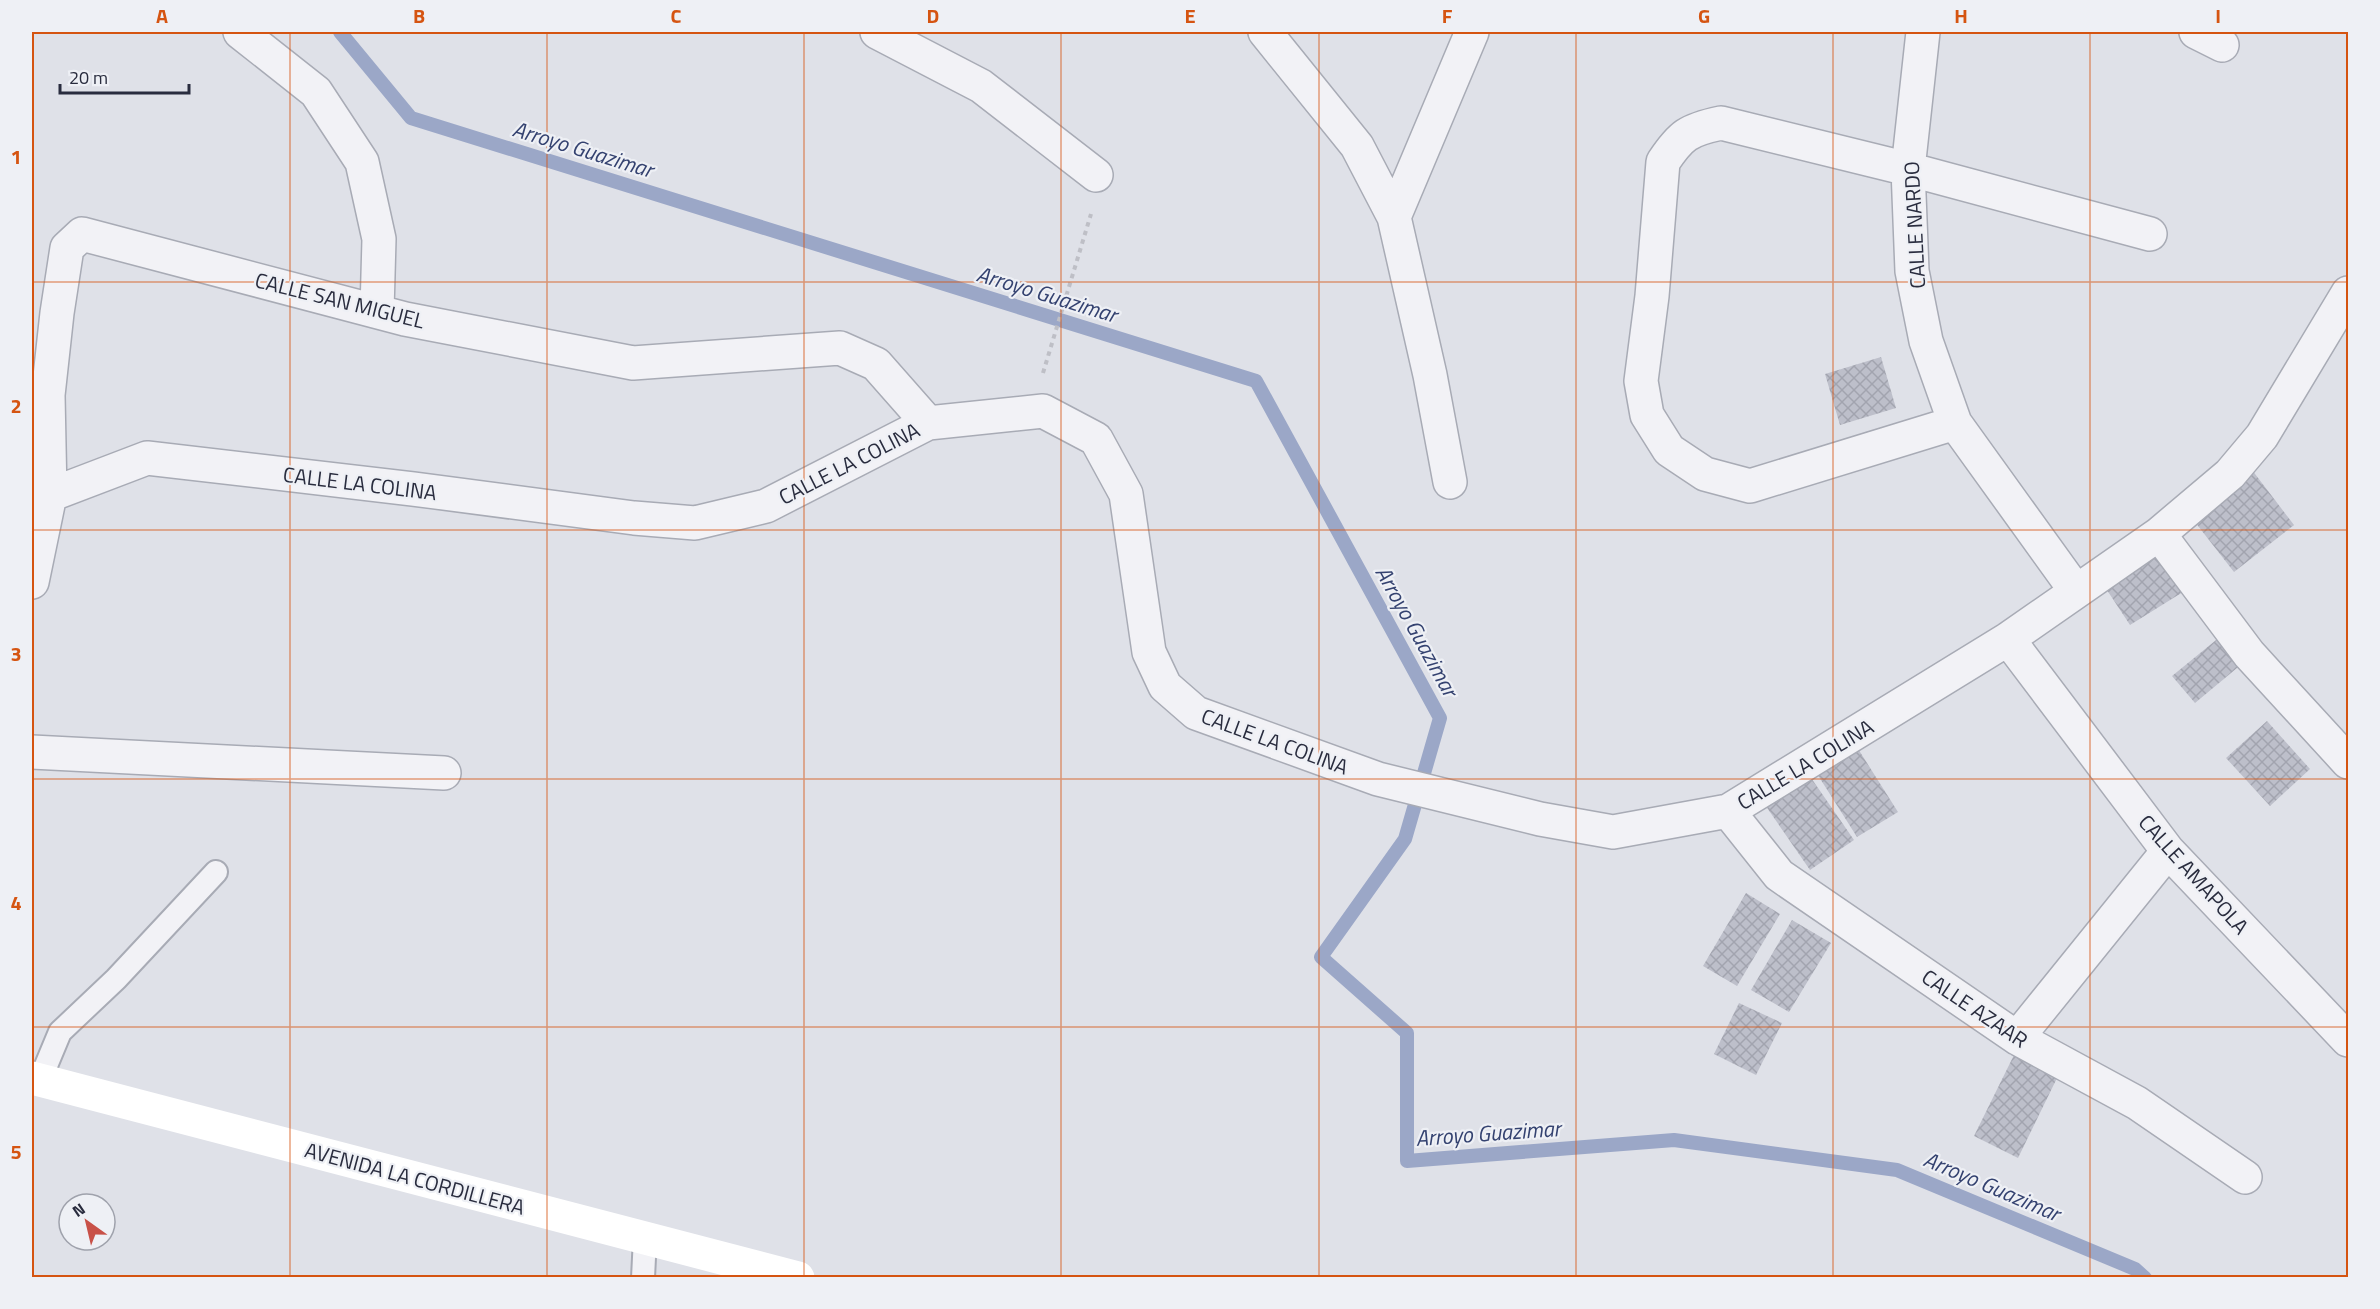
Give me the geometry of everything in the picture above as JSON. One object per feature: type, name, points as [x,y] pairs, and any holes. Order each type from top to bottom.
[{"type":"main road","name":"AVENIDA LA CORDILLERA","points":[[36,1079],[798,1278]]},
{"type":"street","points":[[240,32],[316,92],[362,162],[379,239],[377,311]]},
{"type":"street","points":[[877,32],[981,86],[1096,175]]},
{"type":"street","points":[[1265,32],[1357,146],[1394,217],[1430,375],[1450,482]]},
{"type":"street","points":[[1394,217],[1472,32]]},
{"type":"street","name":"CALLE NARDO","points":[[1923,32],[1908,169],[1912,271],[1926,340],[1955,423],[2076,591]]},
{"type":"street","points":[[1955,423],[1750,486],[1705,474],[1669,450],[1647,415],[1641,381],[1652,296],[1663,162],[1675,144],[1694,128],[1721,123],[1908,169],[2150,234]]},
{"type":"street","name":"CALLE SAN MIGUEL","points":[[32,582],[50,495],[48,395],[57,312],[67,248],[82,234],[405,319],[633,363],[840,348],[876,364],[928,423]]},
{"type":"street","name":"CALLE LA COLINA","points":[[50,495],[147,458],[634,518],[695,523],[766,506],[928,423],[1043,411],[1096,439],[1126,494],[1149,652],[1166,686],[1196,713],[1378,779],[1540,819],[1613,832],[1728,811],[2008,639],[2159,534],[2230,474],[2262,436],[2349,293]]},
{"type":"street","points":[[2159,534],[2249,654],[2349,762]]},
{"type":"street","name":"CALLE AMAPOLA","points":[[2008,639],[2168,851],[2349,1040]]},
{"type":"street","points":[[32,752],[444,773]]},
{"type":"street","name":"CALLE AZAAR","points":[[1728,811],[1779,875],[2017,1038],[2137,1103],[2245,1177]]},
{"type":"street","points":[[2017,1038],[2168,851]]},
{"type":"lane","points":[[36,1079],[60,1032],[116,979],[216,872]]},
{"type":"lane","points":[[643,1278],[645,1238]]},
{"type":"path","points":[[1032,411],[1091,215],[1102,192],[1103,186],[1096,175]]},
{"type":"building","points":[[1881,357],[1896,408],[1840,425],[1825,374]]},
{"type":"building","points":[[2252,470],[2294,525],[2234,572],[2191,517]]},
{"type":"building","points":[[2160,539],[2191,587],[2130,625],[2099,578]]},
{"type":"building","points":[[2221,636],[2243,663],[2195,703],[2172,676]]},
{"type":"building","points":[[2267,721],[2310,769],[2270,806],[2226,758]]},
{"type":"building","points":[[1855,744],[1898,812],[1857,837],[1814,769]]},
{"type":"building","points":[[1807,772],[1854,840],[1810,870],[1763,802]]},
{"type":"building","points":[[1746,893],[1780,914],[1737,986],[1703,966]]},
{"type":"building","points":[[1792,920],[1831,943],[1789,1012],[1751,990]]},
{"type":"building","points":[[1739,1003],[1782,1023],[1756,1075],[1714,1054]]},
{"type":"building","points":[[2014,1055],[2058,1076],[2018,1158],[1974,1136]]},
{"type":"waterway","name":"Arroyo Guazimar","points":[[340,32],[411,118],[1256,381],[1440,718],[1405,839],[1321,957],[1407,1033],[1407,1161],[1674,1140],[1897,1170],[2135,1269],[2145,1278]]}]
